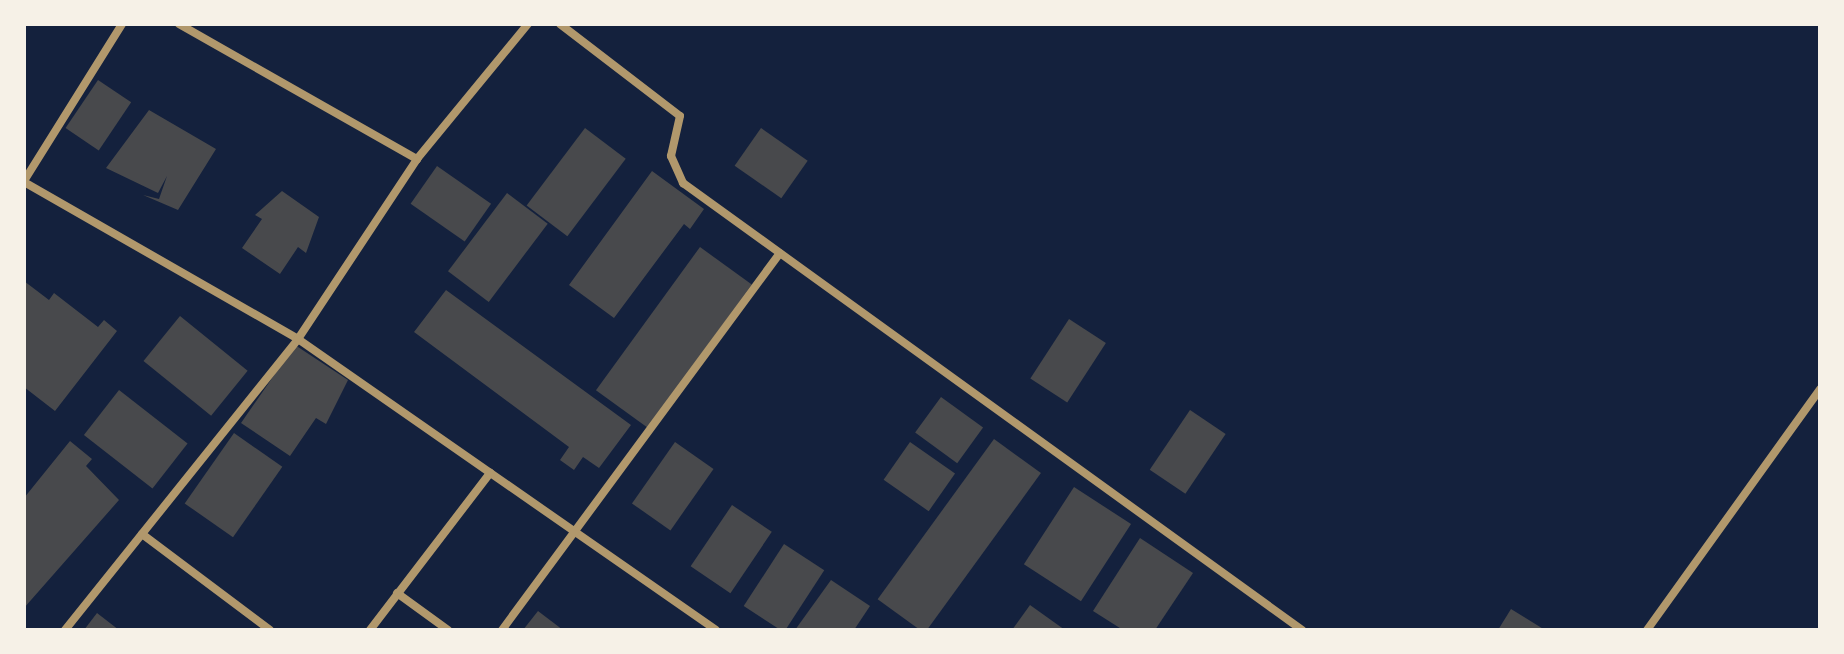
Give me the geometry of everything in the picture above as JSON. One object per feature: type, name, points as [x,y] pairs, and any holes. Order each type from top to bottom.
[{"type":"street","points":[[122,24],[24,181],[298,339],[716,630]]},
{"type":"street","points":[[179,24],[417,159]]},
{"type":"street","points":[[65,630],[298,339],[417,159],[528,24]]},
{"type":"street","points":[[560,24],[680,116],[671,156],[683,183],[1302,630]]},
{"type":"street","points":[[502,630],[577,533],[780,253]]},
{"type":"street","points":[[1647,630],[1820,389]]},
{"type":"street","points":[[370,630],[490,473]]},
{"type":"street","points":[[142,534],[270,630]]},
{"type":"street","points":[[397,593],[448,630]]},
{"type":"building","points":[[98,80],[131,102],[99,150],[66,128]]},
{"type":"building","points":[[149,110],[216,149],[178,210],[143,195],[159,199],[167,176],[158,193],[106,168]]},
{"type":"building","points":[[585,128],[626,159],[567,236],[527,205]]},
{"type":"building","points":[[761,128],[808,161],[781,198],[735,166]]},
{"type":"building","points":[[437,166],[491,204],[465,242],[411,204]]},
{"type":"building","points":[[652,171],[704,209],[690,229],[684,224],[614,318],[569,285]]},
{"type":"building","points":[[282,191],[319,217],[306,253],[298,247],[280,274],[242,248],[262,219],[255,215]]},
{"type":"building","points":[[507,193],[548,224],[489,302],[448,271]]},
{"type":"building","points":[[700,247],[752,285],[648,428],[596,390]]},
{"type":"building","points":[[24,281],[49,300],[54,293],[98,327],[104,320],[117,331],[55,411],[24,387]]},
{"type":"building","points":[[446,290],[631,425],[599,468],[583,457],[574,470],[560,460],[569,447],[414,332]]},
{"type":"building","points":[[180,316],[248,371],[211,416],[143,361]]},
{"type":"building","points":[[1069,319],[1106,343],[1067,403],[1030,379]]},
{"type":"building","points":[[295,345],[348,380],[326,424],[316,418],[290,456],[241,423]]},
{"type":"building","points":[[119,390],[188,444],[152,488],[84,435]]},
{"type":"building","points":[[941,397],[983,428],[957,463],[915,433]]},
{"type":"building","points":[[1190,410],[1226,434],[1185,494],[1150,470]]},
{"type":"building","points":[[234,433],[282,467],[233,537],[185,503]]},
{"type":"building","points":[[994,439],[1041,473],[927,630],[920,630],[878,599]]},
{"type":"building","points":[[70,441],[92,459],[86,466],[119,500],[24,608],[24,498]]},
{"type":"building","points":[[675,442],[714,469],[670,530],[632,503]]},
{"type":"building","points":[[910,442],[955,474],[929,511],[884,480]]},
{"type":"building","points":[[1074,487],[1131,524],[1081,601],[1024,564]]},
{"type":"building","points":[[732,505],[772,532],[730,593],[691,566]]},
{"type":"building","points":[[1140,538],[1193,573],[1155,630],[1123,630],[1093,611]]},
{"type":"building","points":[[784,544],[824,570],[785,630],[781,630],[744,606]]},
{"type":"building","points":[[831,580],[870,606],[854,630],[795,630]]},
{"type":"building","points":[[1030,605],[1065,630],[1012,630]]},
{"type":"building","points":[[1511,609],[1545,630],[1498,630]]},
{"type":"building","points":[[538,611],[563,630],[523,630]]},
{"type":"building","points":[[97,613],[119,630],[84,630]]}]
